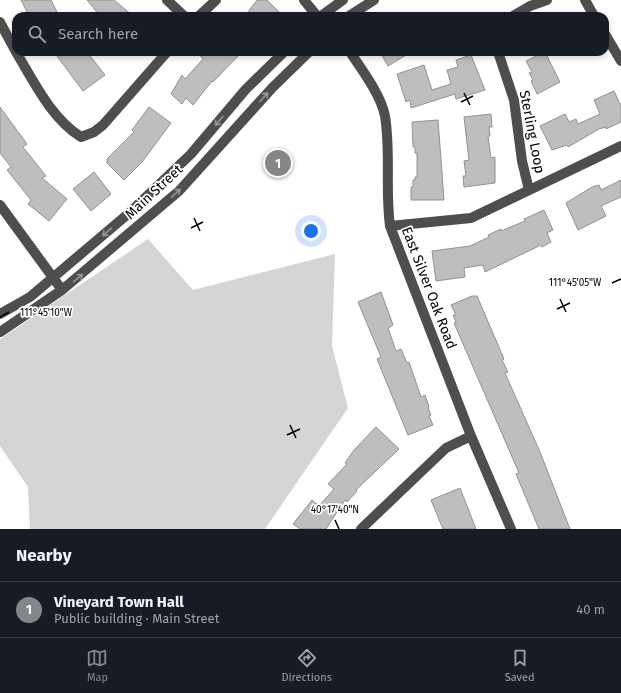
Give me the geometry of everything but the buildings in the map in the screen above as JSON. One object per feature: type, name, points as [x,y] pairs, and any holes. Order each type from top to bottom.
[{"type":"street","points":[[167,0],[180,12]]},
{"type":"street","points":[[203,12],[216,0]]},
{"type":"street","points":[[304,0],[314,12]]},
{"type":"street","points":[[326,12],[343,0]]},
{"type":"street","points":[[355,12],[374,0]]},
{"type":"street","points":[[520,12],[530,6],[547,0]]},
{"type":"street","points":[[585,0],[592,12]]},
{"type":"street","points":[[0,22],[12,44]]},
{"type":"street","points":[[609,41],[621,61]]},
{"type":"street","points":[[18,56],[45,100],[68,129],[81,137],[94,132],[102,125],[162,56]]},
{"type":"street","name":"Main Street","points":[[0,314],[30,297],[128,214],[191,154],[246,89],[280,56]]},
{"type":"street","name":"Main Street","points":[[0,332],[62,290],[179,191],[273,87],[305,56]]},
{"type":"street","name":"East Silver Oak Road","points":[[353,56],[372,85],[385,115],[388,167],[387,207],[390,226],[471,436],[511,529]]},
{"type":"street","name":"Sterling Loop","points":[[499,56],[514,100],[522,161],[530,190],[621,146]]},
{"type":"street","points":[[390,226],[471,218],[530,190]]},
{"type":"street","points":[[0,205],[62,290]]},
{"type":"street","points":[[361,529],[446,448],[471,436]]},
{"type":"shaded area","points":[[148,239],[193,290],[335,254],[332,346],[348,408],[265,529],[30,529],[28,487],[0,446],[0,339]]},
{"type":"place","name":"Vineyard Town Hall","points":[[278,163]]}]
